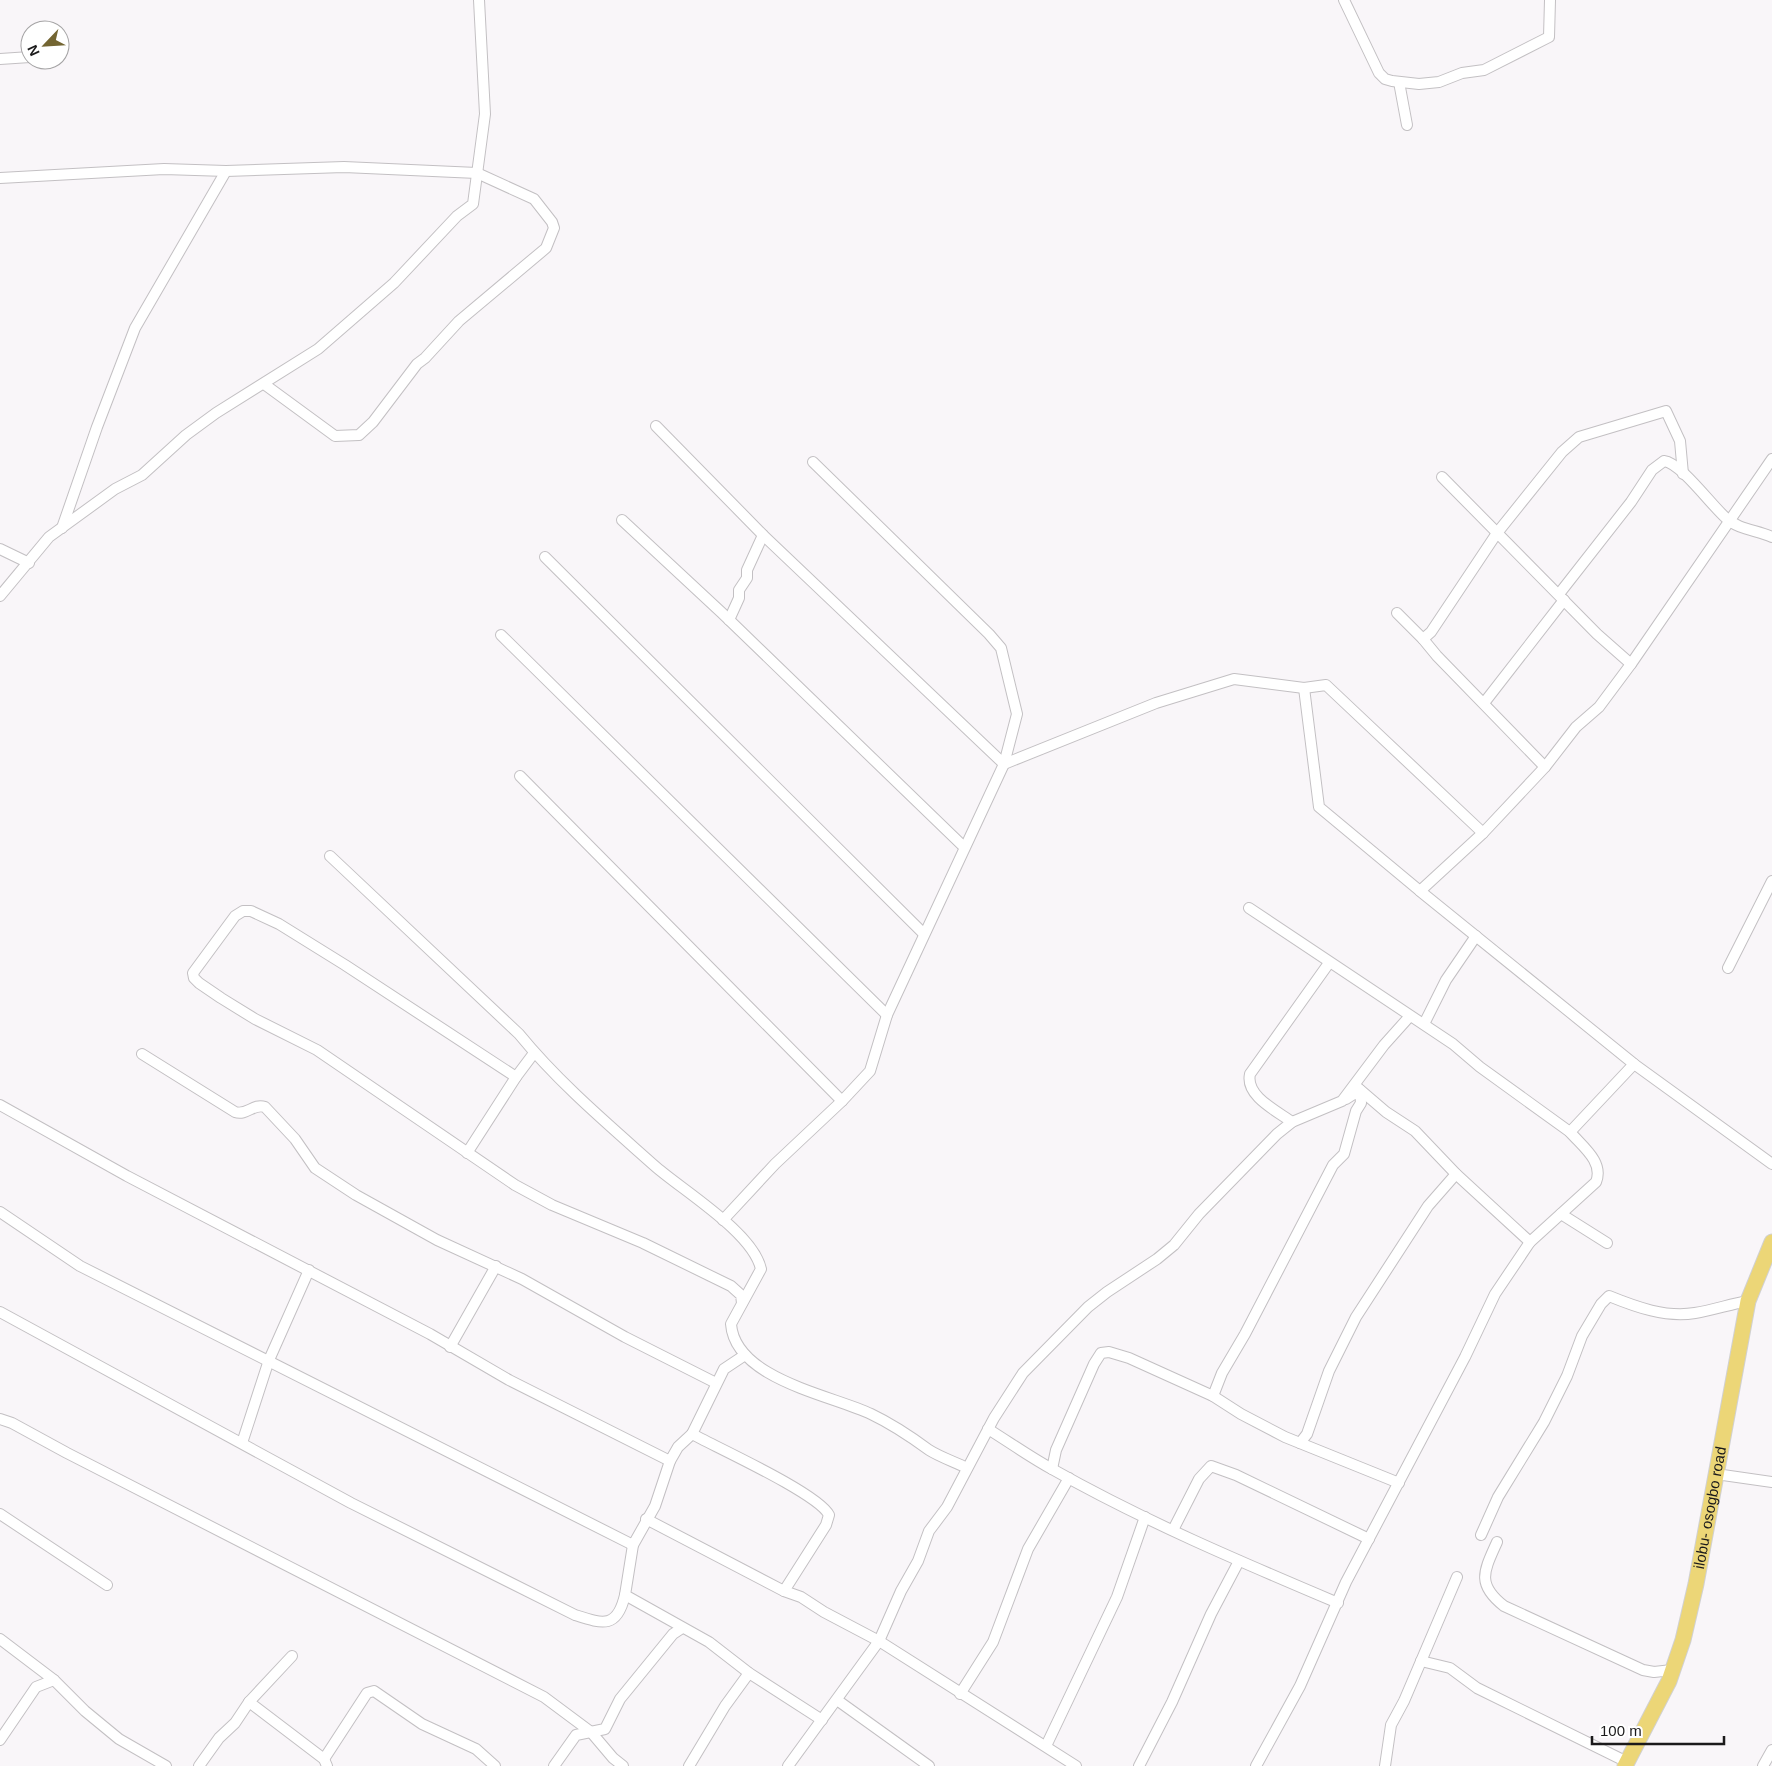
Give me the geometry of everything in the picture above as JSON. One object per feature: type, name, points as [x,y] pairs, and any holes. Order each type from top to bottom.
[{"type":"main road","name":"ilobu- osogbo road","points":[[1626,1764],[1672,1670],[1683,1640],[1696,1584],[1748,1301],[1772,1242]]},
{"type":"street","points":[[0,596],[50,538],[62,528],[115,489],[142,475],[186,435],[216,413],[318,349],[394,283],[457,216],[473,204],[485,114],[479,0]]},
{"type":"street","points":[[1344,0],[1379,72],[1385,79],[1419,84],[1439,82],[1462,73],[1484,70],[1549,37],[1550,0]]},
{"type":"street","points":[[0,59],[20,58]]},
{"type":"street","points":[[1399,82],[1407,125]]},
{"type":"street","points":[[0,178],[164,169],[226,171],[344,167],[477,173],[534,199],[552,222],[554,228],[546,248],[459,321],[418,364],[373,422],[359,435],[335,436],[264,384]]},
{"type":"street","points":[[62,528],[96,426],[135,328],[226,171]]},
{"type":"street","points":[[1423,639],[1431,632],[1497,533],[1562,452],[1580,437],[1666,410],[1680,441],[1683,474]]},
{"type":"street","points":[[656,426],[763,535],[1004,764]]},
{"type":"street","points":[[1420,891],[1483,833],[1545,767],[1576,727],[1598,707],[1631,664],[1728,520],[1772,459]]},
{"type":"street","points":[[1484,703],[1631,502],[1652,470],[1664,461],[1670,462],[1728,520],[1750,532],[1762,532],[1772,537]]},
{"type":"street","points":[[723,1220],[775,1164],[842,1101],[870,1071],[887,1015],[1004,764],[1017,714],[1000,648],[989,634],[813,462]]},
{"type":"street","points":[[1442,477],[1561,597],[1631,664]]},
{"type":"street","points":[[622,520],[730,620],[964,847]]},
{"type":"street","points":[[730,620],[739,598],[739,590],[747,578],[747,570],[763,535]]},
{"type":"street","points":[[0,549],[29,563]]},
{"type":"street","points":[[545,557],[924,934]]},
{"type":"street","points":[[1397,613],[1545,767]]},
{"type":"street","points":[[501,635],[887,1015]]},
{"type":"street","points":[[1004,764],[1156,703],[1234,679],[1304,688],[1326,686],[1483,833]]},
{"type":"street","points":[[1304,688],[1319,807],[1634,1064],[1772,1164]]},
{"type":"street","points":[[520,776],[842,1101]]},
{"type":"street","points":[[330,856],[519,1034],[534,1053],[658,1168],[723,1220],[755,1251],[761,1269],[731,1324],[736,1343],[752,1362],[776,1377],[870,1414],[917,1439],[930,1450],[967,1468]]},
{"type":"street","points":[[1728,968],[1772,881]]},
{"type":"street","points":[[1249,908],[1453,1044],[1570,1132],[1596,1162],[1599,1175],[1590,1189],[1530,1242],[1495,1294],[1465,1357],[1346,1582],[1300,1686],[1256,1766]]},
{"type":"street","points":[[516,1076],[346,965],[279,924],[251,911],[243,910],[235,916],[193,972],[194,978],[199,983],[221,998],[255,1019],[301,1041],[515,1185],[552,1205],[644,1244],[731,1286],[741,1296],[742,1304]]},
{"type":"street","points":[[1424,1024],[1446,980],[1476,936]]},
{"type":"street","points":[[1292,1122],[1252,1092],[1248,1082],[1250,1074],[1329,963]]},
{"type":"street","points":[[788,1766],[879,1641],[901,1591],[918,1561],[929,1531],[947,1507],[1009,1393],[1035,1359],[1106,1292],[1138,1273],[1174,1245],[1199,1214],[1277,1134],[1292,1122],[1342,1102],[1357,1087],[1410,1016]]},
{"type":"street","points":[[467,1153],[516,1076],[534,1053]]},
{"type":"street","points":[[142,1054],[236,1112],[244,1112],[259,1105],[265,1107],[295,1139],[315,1168],[322,1174],[397,1218],[496,1266],[626,1337],[716,1383]]},
{"type":"street","points":[[1570,1132],[1634,1064]]},
{"type":"street","points":[[1357,1087],[1415,1131],[1456,1174],[1530,1242]]},
{"type":"street","points":[[1213,1396],[1222,1373],[1295,1240],[1333,1165],[1344,1154],[1356,1111],[1361,1104],[1357,1087]]},
{"type":"street","points":[[0,1105],[127,1176],[309,1270],[509,1380],[670,1461]]},
{"type":"street","points":[[1300,1443],[1307,1434],[1329,1371],[1356,1318],[1428,1206],[1456,1174]]},
{"type":"street","points":[[0,1212],[80,1266],[633,1545]]},
{"type":"street","points":[[1561,1214],[1607,1243]]},
{"type":"street","points":[[450,1346],[496,1266]]},
{"type":"street","points":[[242,1443],[269,1360],[309,1270]]},
{"type":"street","points":[[1481,1535],[1498,1497],[1544,1422],[1567,1376],[1582,1336],[1601,1304],[1609,1296],[1632,1305],[1662,1313],[1694,1313],[1748,1301]]},
{"type":"street","points":[[0,1312],[350,1503],[575,1615],[596,1622],[610,1620],[621,1611],[633,1545],[654,1506],[670,1461],[678,1447],[692,1434],[724,1369],[745,1354]]},
{"type":"street","points":[[1052,1469],[1056,1450],[1101,1353],[1110,1352],[1129,1358],[1213,1396],[1241,1414],[1300,1443],[1399,1483]]},
{"type":"street","points":[[0,1419],[12,1423],[544,1697],[591,1732],[623,1766]]},
{"type":"street","points":[[988,1429],[1052,1469],[1145,1517],[1240,1561],[1338,1603]]},
{"type":"street","points":[[692,1434],[776,1477],[813,1498],[825,1508],[829,1515],[826,1525],[784,1591]]},
{"type":"street","points":[[1173,1530],[1199,1479],[1211,1466],[1236,1475],[1369,1539]]},
{"type":"street","points":[[1716,1474],[1772,1482]]},
{"type":"street","points":[[960,1694],[992,1642],[1028,1549],[1069,1478]]},
{"type":"street","points":[[0,1514],[107,1585]]},
{"type":"street","points":[[1046,1746],[1116,1597],[1145,1517]]},
{"type":"street","points":[[646,1519],[784,1591],[801,1597],[824,1612],[879,1641],[1076,1766]]},
{"type":"street","points":[[1497,1542],[1484,1582],[1490,1596],[1504,1606],[1643,1670],[1654,1672],[1672,1670]]},
{"type":"street","points":[[1139,1766],[1172,1702],[1211,1614],[1240,1561]]},
{"type":"street","points":[[1385,1766],[1391,1725],[1457,1577]]},
{"type":"street","points":[[625,1595],[709,1642],[749,1673],[822,1720]]},
{"type":"street","points":[[554,1766],[576,1734],[605,1729],[620,1699],[673,1634],[682,1628]]},
{"type":"street","points":[[0,1638],[54,1680],[85,1711],[119,1739],[166,1766]]},
{"type":"street","points":[[199,1766],[218,1738],[235,1723],[249,1702],[292,1656]]},
{"type":"street","points":[[1421,1661],[1450,1668],[1477,1688],[1626,1764]]},
{"type":"street","points":[[689,1766],[725,1706],[749,1673]]},
{"type":"street","points":[[0,1740],[36,1687],[54,1680]]},
{"type":"street","points":[[249,1702],[325,1762],[367,1693],[374,1691],[422,1724],[476,1749],[495,1766]]},
{"type":"street","points":[[837,1700],[929,1766]]},
{"type":"street","points":[[1763,1766],[1772,1750]]}]
